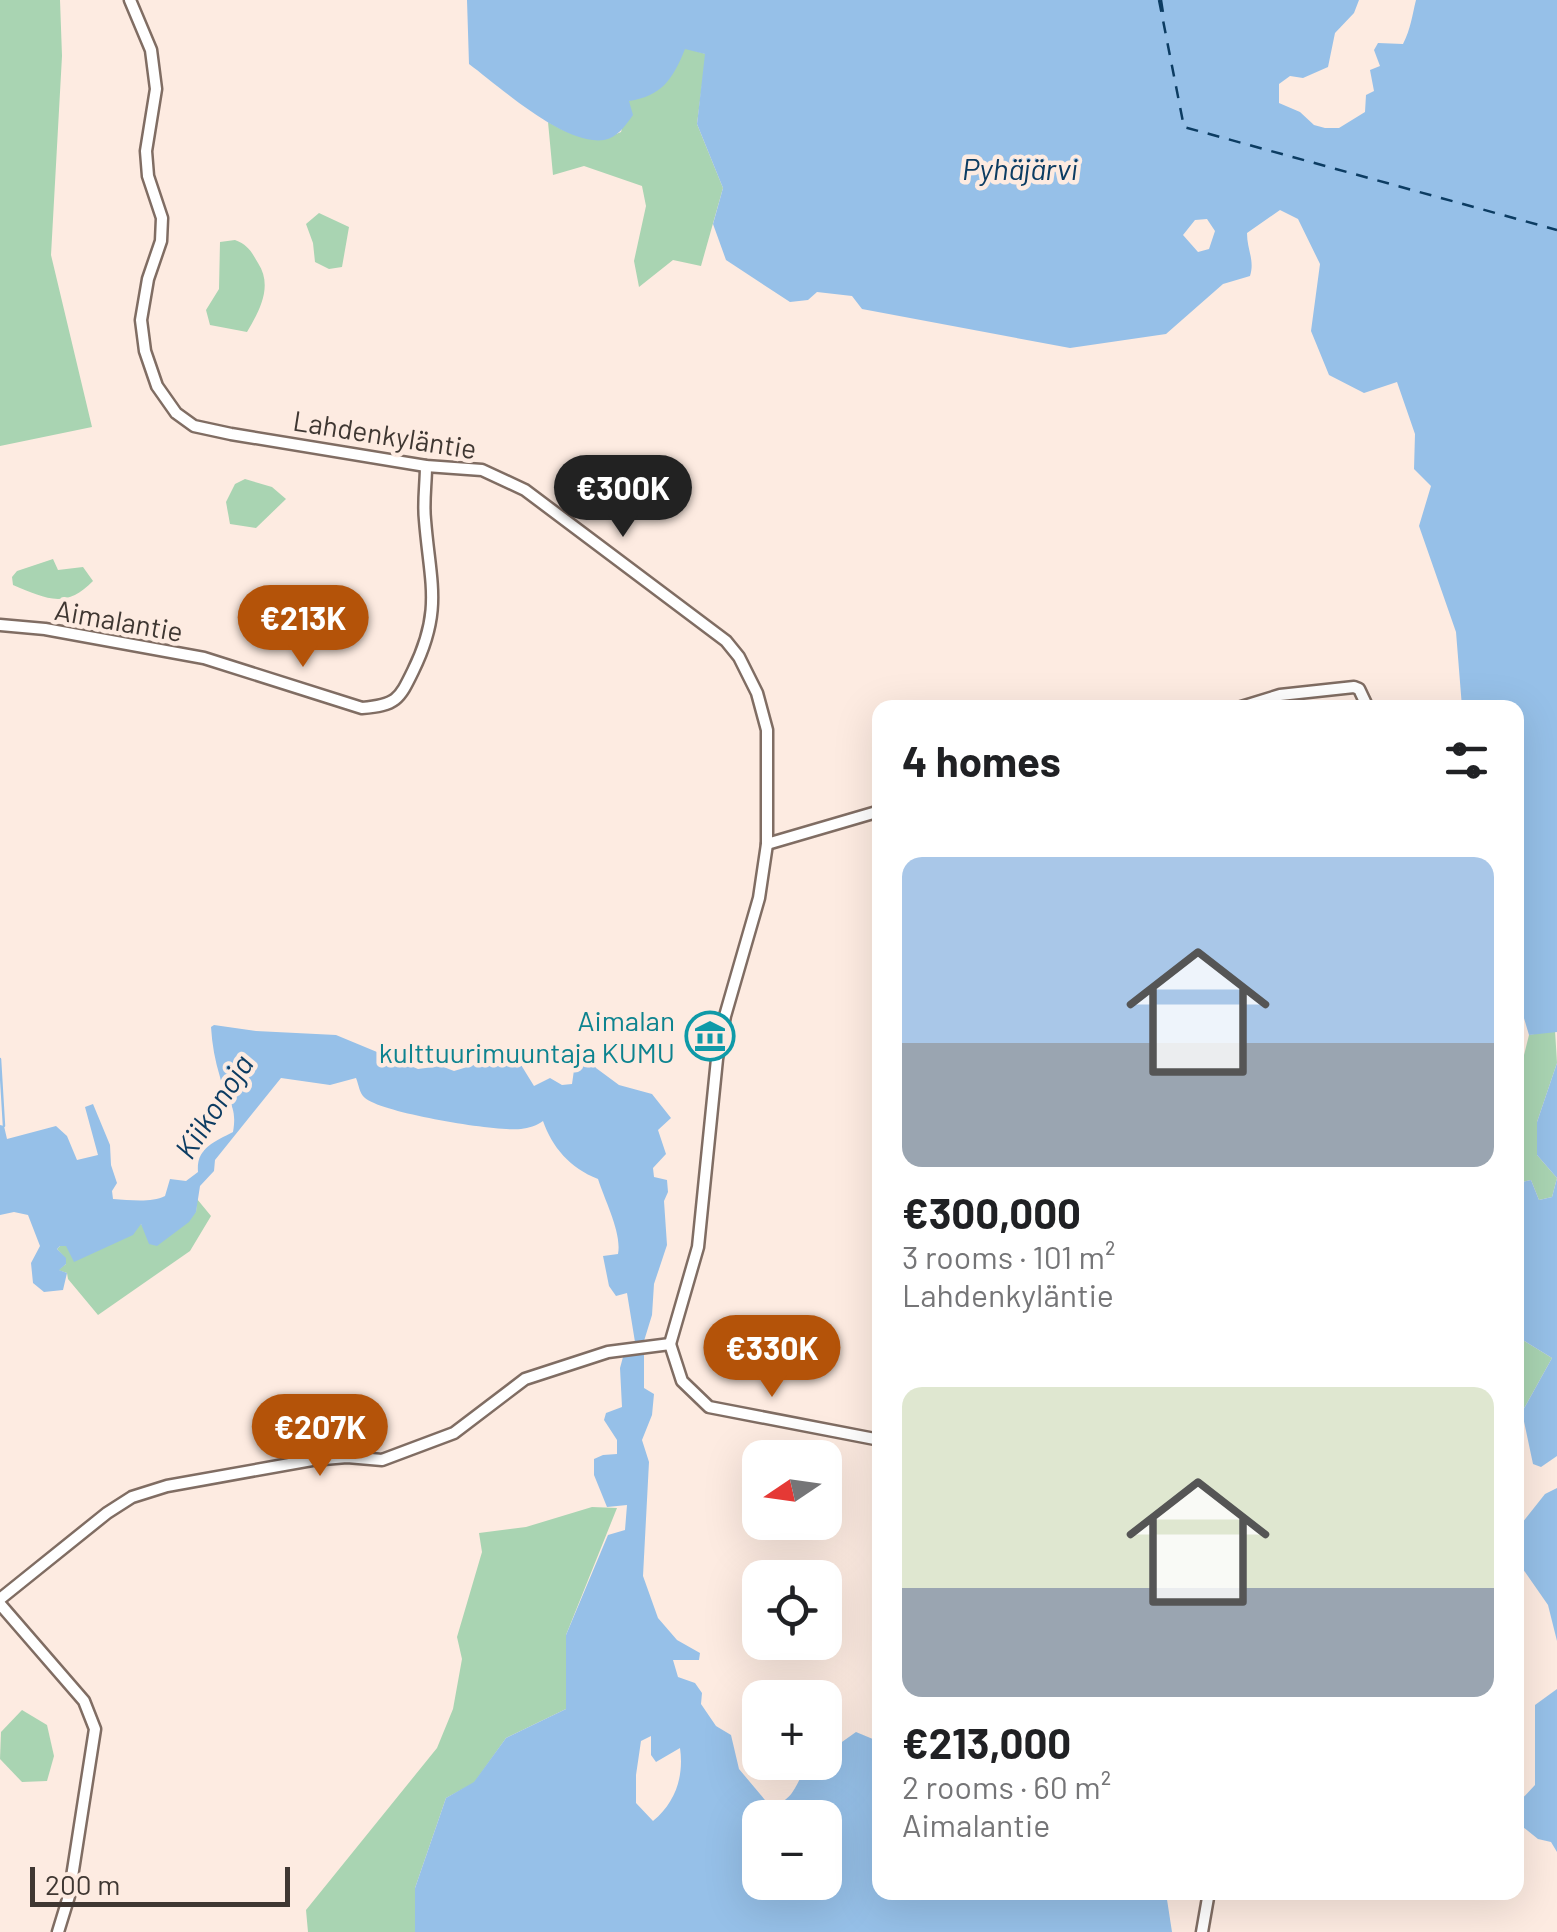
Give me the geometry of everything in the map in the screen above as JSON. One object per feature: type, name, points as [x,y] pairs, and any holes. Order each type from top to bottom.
[{"type":"street","name":"Lahdenkyläntie","points":[[130,0],[151,50],[156,89],[146,151],[148,176],[162,218],[161,242],[148,278],[141,320],[145,351],[157,386],[176,413],[194,426],[426,466],[482,470],[525,490],[726,641],[739,656],[757,692],[767,730],[767,844],[759,898],[724,1016],[698,1246],[670,1344]]},
{"type":"street","name":"Aimalantie","points":[[0,625],[46,628],[204,658],[362,708],[388,706],[401,695],[428,640],[435,602],[424,516],[426,466]]},
{"type":"street","points":[[1264,700],[1354,687],[1360,689],[1365,700]]},
{"type":"street","points":[[767,844],[872,814]]},
{"type":"street","points":[[58,1932],[69,1896],[95,1729],[84,1701],[0,1601],[132,1497],[167,1486],[312,1460],[382,1460],[454,1433],[525,1379],[558,1366],[639,1347],[670,1344],[682,1382],[709,1407],[872,1438]]},
{"type":"street","points":[[1202,1932],[1208,1900]]},
{"type":"green space","points":[[0,0],[60,0],[62,56],[51,255],[92,427],[0,446]]},
{"type":"green space","points":[[685,48],[706,54],[697,124],[723,188],[701,266],[673,260],[639,287],[634,261],[646,206],[642,186],[584,166],[553,175],[548,122],[584,137],[602,138],[621,132],[629,101]]},
{"type":"green space","points":[[319,213],[349,227],[342,267],[329,269],[315,262],[306,224]]},
{"type":"green space","points":[[235,240],[251,252],[264,280],[260,307],[247,332],[210,325],[206,310],[219,289],[220,242]]},
{"type":"green space","points":[[245,479],[272,487],[286,499],[256,528],[230,524],[226,502],[235,484]]},
{"type":"green space","points":[[53,559],[58,570],[83,567],[93,581],[73,596],[54,599],[13,585],[12,577],[17,571]]},
{"type":"green space","points":[[1555,1030],[1557,1063],[1537,1122],[1537,1155],[1557,1178],[1552,1197],[1539,1200],[1531,1180],[1524,1182],[1524,1055],[1529,1035]]},
{"type":"green space","points":[[197,1199],[211,1216],[190,1251],[98,1315],[67,1273],[58,1270],[66,1264],[57,1249],[60,1246],[196,1212]]},
{"type":"green space","points":[[1524,1341],[1552,1358],[1524,1408]]},
{"type":"green space","points":[[592,1507],[617,1508],[566,1635],[566,1709],[506,1738],[474,1783],[446,1798],[415,1888],[415,1932],[308,1932],[306,1910],[437,1748],[453,1709],[462,1659],[457,1637],[482,1552],[479,1533],[526,1527]]},
{"type":"green space","points":[[22,1710],[47,1725],[54,1756],[47,1781],[22,1782],[0,1759],[1,1732]]},
{"type":"water","name":"Pyhäjärvi","points":[[467,0],[1359,0],[1354,13],[1335,33],[1328,67],[1303,78],[1290,76],[1279,84],[1279,103],[1300,112],[1314,125],[1339,128],[1365,112],[1366,95],[1374,91],[1370,70],[1380,66],[1374,50],[1378,43],[1403,44],[1416,0],[1557,0],[1557,1032],[1529,1035],[1524,1018],[1524,700],[1461,700],[1456,632],[1419,526],[1431,486],[1414,469],[1415,434],[1397,382],[1364,393],[1329,375],[1311,331],[1320,264],[1298,219],[1280,210],[1247,233],[1250,276],[1223,284],[1166,334],[1070,348],[862,309],[852,296],[817,292],[808,300],[790,302],[726,260],[713,224],[723,188],[697,124],[705,54],[685,49],[665,84],[650,95],[629,101],[633,115],[609,139],[570,134],[515,100],[469,64]],"holes":[[[1207,219],[1215,231],[1209,249],[1198,252],[1183,235],[1195,220]]]},
{"type":"water","points":[[214,1025],[336,1035],[418,1069],[441,1066],[454,1071],[487,1061],[518,1060],[534,1086],[550,1078],[562,1085],[572,1084],[574,1070],[567,1053],[571,1046],[582,1046],[596,1068],[619,1085],[652,1094],[671,1118],[658,1130],[666,1154],[653,1168],[654,1177],[667,1180],[667,1245],[654,1284],[652,1315],[644,1341],[644,1388],[654,1394],[652,1415],[642,1440],[649,1462],[643,1576],[658,1618],[677,1640],[700,1653],[699,1660],[673,1660],[678,1677],[695,1683],[702,1693],[701,1704],[716,1726],[731,1735],[742,1780],[748,1780],[765,1800],[742,1800],[742,1900],[842,1900],[842,1800],[784,1800],[799,1780],[842,1780],[842,1742],[856,1732],[872,1739],[872,1900],[1167,1900],[1172,1932],[415,1932],[415,1888],[446,1798],[474,1782],[506,1738],[566,1709],[566,1635],[608,1535],[625,1530],[627,1505],[607,1507],[594,1475],[594,1459],[617,1454],[617,1440],[604,1420],[606,1413],[622,1407],[620,1368],[623,1357],[633,1355],[635,1342],[627,1293],[616,1296],[609,1286],[603,1256],[618,1254],[618,1237],[598,1179],[563,1156],[543,1121],[521,1129],[466,1124],[376,1104],[363,1096],[356,1078],[330,1085],[281,1078],[215,1160],[214,1171],[200,1186],[196,1212],[189,1222],[157,1246],[149,1244],[141,1224],[133,1235],[74,1262],[66,1246],[60,1246],[57,1249],[66,1258],[66,1264],[59,1270],[67,1273],[63,1290],[44,1292],[33,1283],[31,1263],[40,1246],[28,1215],[0,1215],[0,1125],[4,1126],[7,1139],[56,1126],[67,1136],[77,1160],[98,1155],[85,1107],[93,1104],[110,1145],[117,1183],[113,1199],[159,1198],[165,1196],[170,1179],[186,1181],[198,1172],[203,1151],[233,1132],[233,1108],[218,1071],[211,1027]],"holes":[[[651,1736],[651,1755],[656,1762],[680,1748],[679,1778],[673,1797],[653,1821],[636,1803],[641,1741]]]},
{"type":"water","points":[[1557,1063],[1557,1178],[1537,1155],[1537,1122]]},
{"type":"water","points":[[1557,1178],[1557,1456],[1541,1467],[1533,1464],[1524,1408],[1552,1358],[1524,1341],[1524,1182],[1531,1180],[1539,1200],[1552,1197]]},
{"type":"water","points":[[1557,1488],[1557,1641],[1548,1605],[1524,1571],[1524,1520],[1545,1494]]},
{"type":"water","points":[[1557,1689],[1557,1852],[1551,1842],[1538,1839],[1524,1828],[1524,1797],[1535,1785],[1535,1705]]},
{"type":"waterway","points":[[0,1059],[4,1126]]},
{"type":"ferry route","points":[[1159,0],[1184,127],[1557,230]]},
{"type":"ferry route","points":[[1161,0],[1164,19]]},
{"type":"place","name":"Aimalan kulttuurimuuntaja KUMU","points":[[710,1036]]},
{"type":"water label","name":"Kiikonoja","points":[[213,1106]]}]
